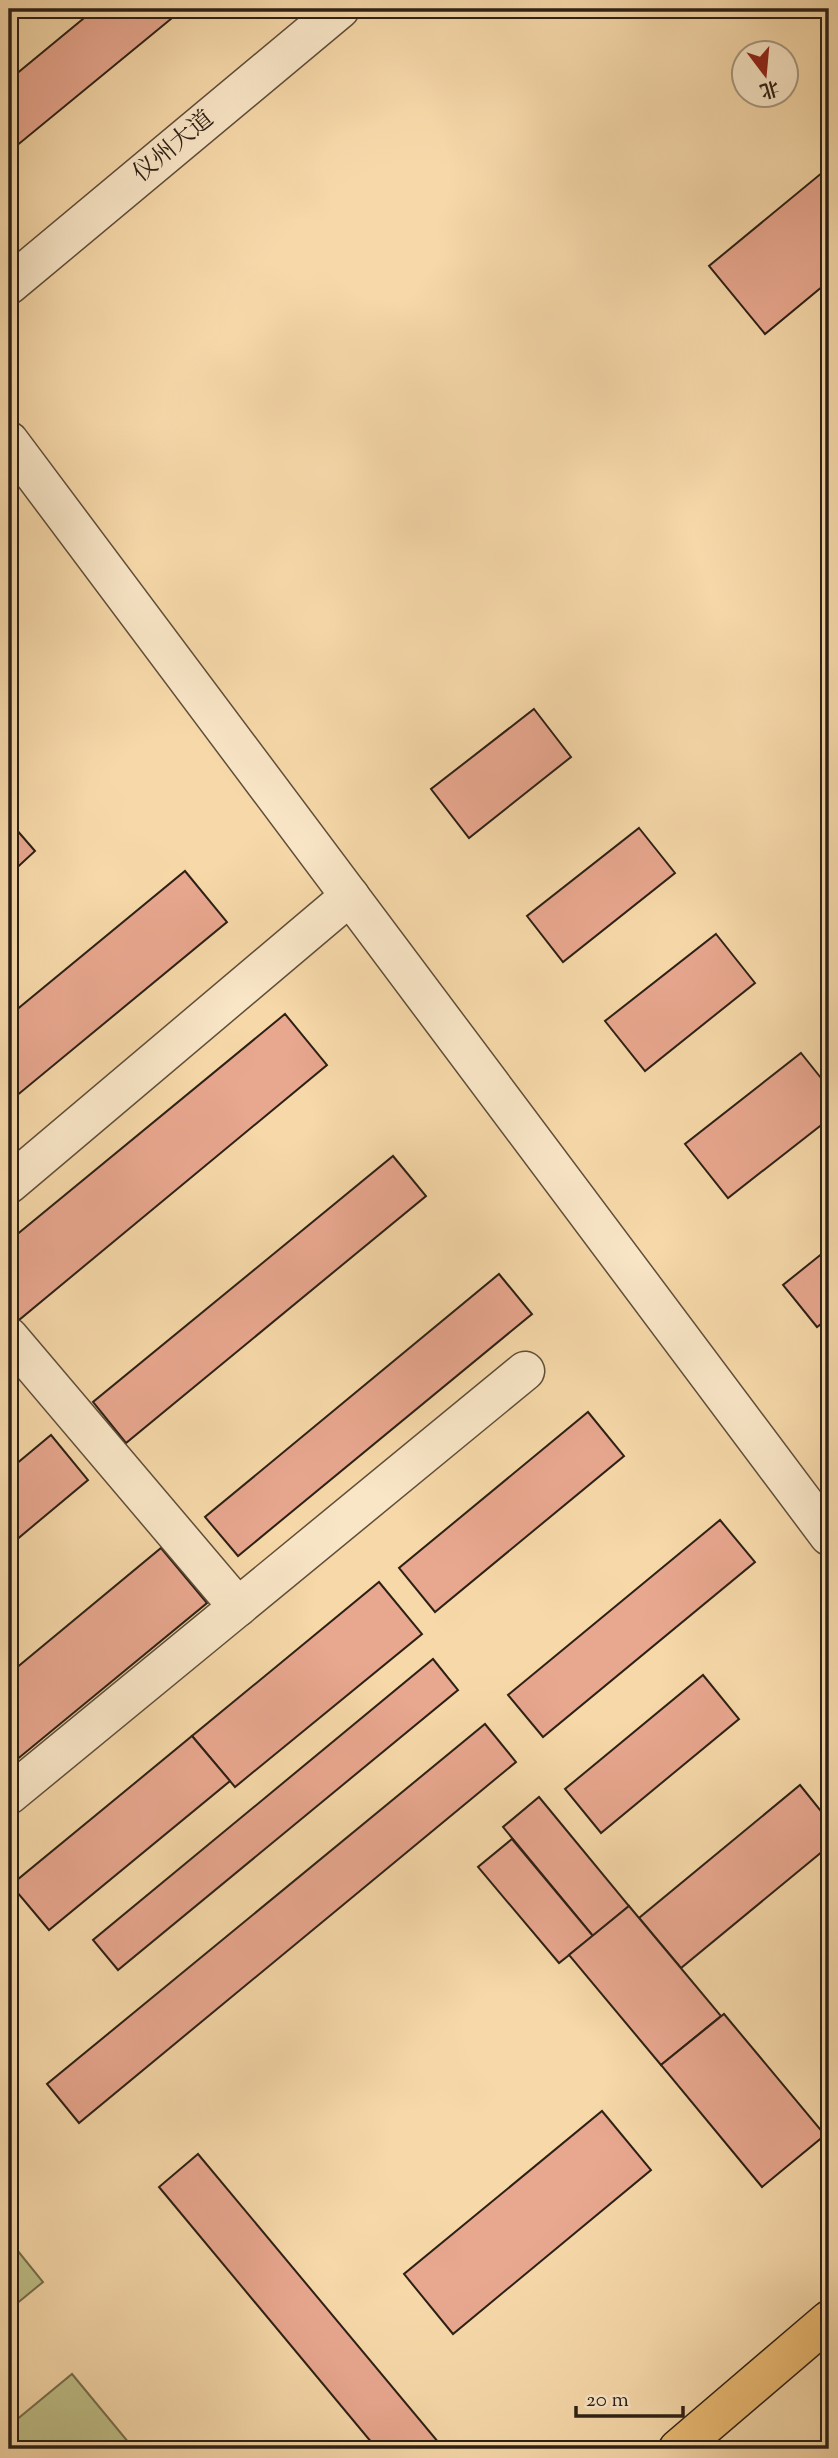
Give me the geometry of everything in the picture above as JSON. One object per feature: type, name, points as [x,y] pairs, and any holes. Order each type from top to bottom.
[{"type":"highway","points":[[678,2449],[829,2320]]},
{"type":"street","name":"仪州大道","points":[[9,285],[340,9]]},
{"type":"street","points":[[9,442],[829,1536]]},
{"type":"street","points":[[9,1184],[350,896]]},
{"type":"street","points":[[9,1337],[238,1607]]},
{"type":"street","points":[[9,1795],[526,1371]]},
{"type":"green space","points":[[9,2240],[43,2282],[9,2310]]},
{"type":"green space","points":[[72,2374],[134,2449],[9,2449],[9,2426]]},
{"type":"building","points":[[95,9],[183,9],[9,152],[9,80]]},
{"type":"building","points":[[829,167],[829,281],[765,334],[709,266]]},
{"type":"building","points":[[534,709],[571,757],[469,838],[431,789]]},
{"type":"building","points":[[9,821],[35,851],[9,875]]},
{"type":"building","points":[[639,828],[675,873],[563,962],[527,916]]},
{"type":"building","points":[[185,871],[227,922],[9,1102],[9,1016]]},
{"type":"building","points":[[716,934],[755,983],[645,1071],[605,1021]]},
{"type":"building","points":[[285,1014],[327,1065],[19,1320],[9,1308],[9,1241]]},
{"type":"building","points":[[801,1053],[829,1088],[829,1119],[728,1198],[685,1144]]},
{"type":"building","points":[[393,1156],[426,1196],[126,1443],[93,1402]]},
{"type":"building","points":[[829,1248],[829,1318],[817,1327],[783,1285]]},
{"type":"building","points":[[499,1274],[532,1314],[238,1556],[205,1517]]},
{"type":"building","points":[[588,1412],[624,1456],[435,1612],[399,1568]]},
{"type":"building","points":[[51,1435],[88,1480],[9,1546],[9,1470]]},
{"type":"building","points":[[720,1520],[755,1562],[543,1737],[508,1695]]},
{"type":"building","points":[[161,1548],[207,1603],[9,1766],[9,1674]]},
{"type":"building","points":[[379,1582],[422,1634],[235,1787],[192,1736]]},
{"type":"building","points":[[433,1659],[458,1690],[118,1970],[93,1940]]},
{"type":"building","points":[[703,1675],[739,1719],[601,1833],[565,1789]]},
{"type":"building","points":[[485,1724],[516,1762],[79,2123],[47,2084]]},
{"type":"building","points":[[192,1736],[230,1781],[49,1930],[11,1885]]},
{"type":"building","points":[[800,1785],[829,1821],[829,1846],[681,1968],[639,1918]]},
{"type":"building","points":[[539,1797],[629,1906],[593,1936],[503,1827]]},
{"type":"building","points":[[512,1839],[593,1936],[559,1963],[478,1867]]},
{"type":"building","points":[[629,1906],[721,2016],[661,2065],[569,1955]]},
{"type":"building","points":[[724,2014],[825,2135],[762,2187],[661,2065]]},
{"type":"building","points":[[602,2111],[651,2170],[453,2334],[404,2274]]},
{"type":"building","points":[[198,2154],[444,2449],[377,2449],[159,2187]]}]
